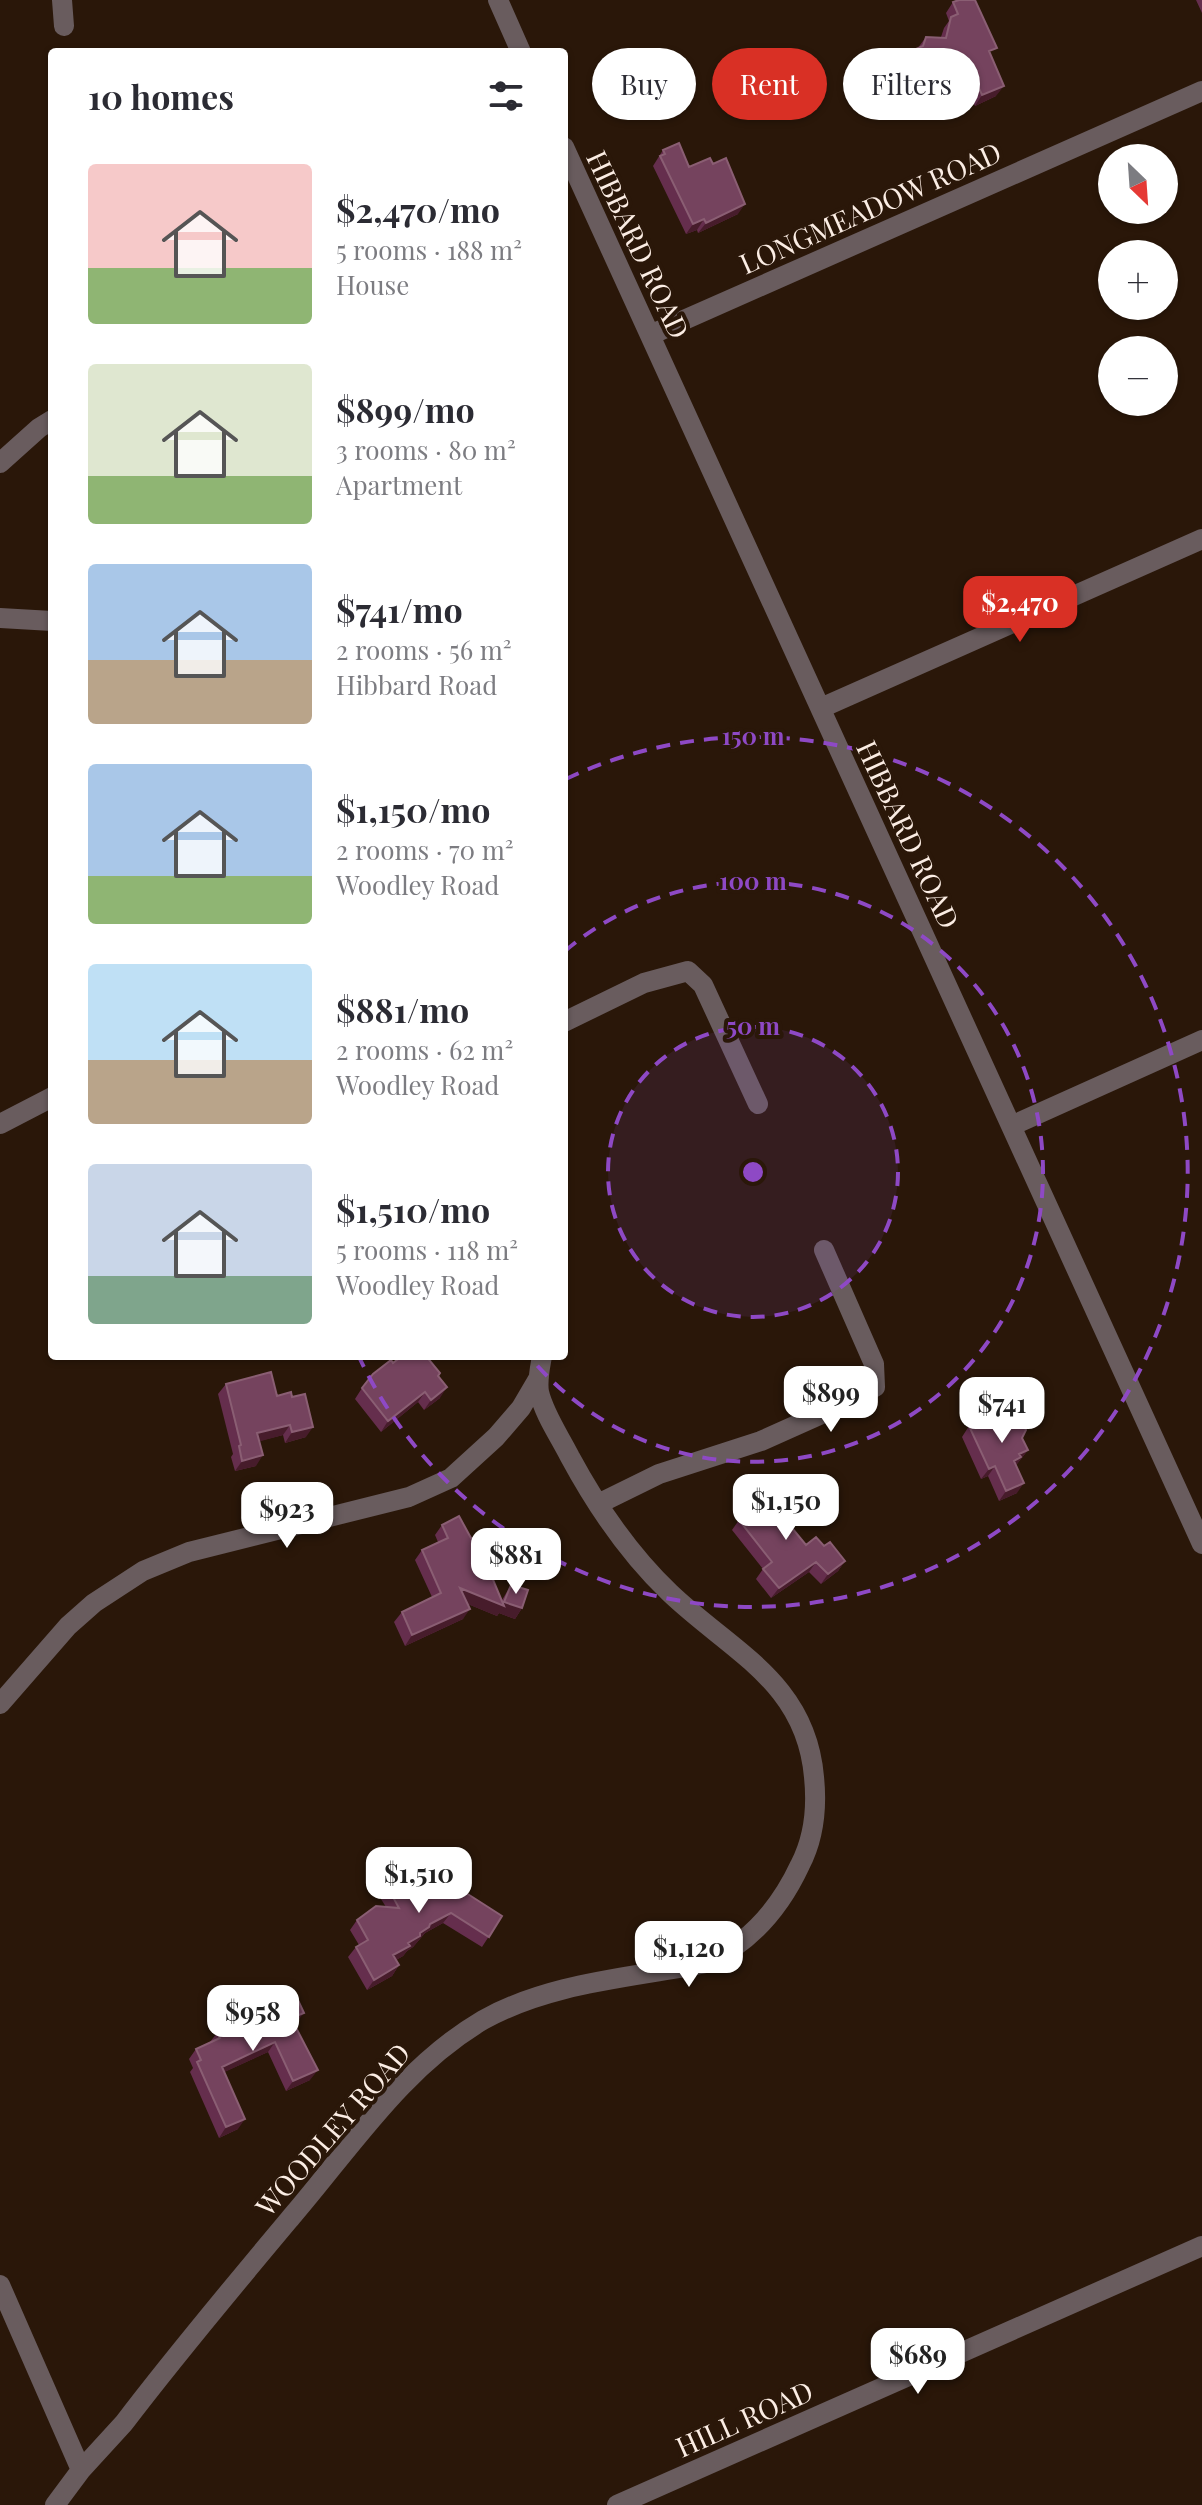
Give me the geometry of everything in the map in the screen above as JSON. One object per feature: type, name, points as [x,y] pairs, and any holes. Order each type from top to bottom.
[{"type":"street","points":[[62,0],[64,26]]},
{"type":"street","points":[[498,0],[519,48]]},
{"type":"street","name":"LONGMEADOW ROAD","points":[[650,335],[1202,91]]},
{"type":"street","name":"HIBBARD ROAD","points":[[568,156],[1202,1544]]},
{"type":"street","points":[[0,463],[48,422]]},
{"type":"street","points":[[821,708],[1202,539]]},
{"type":"street","points":[[0,618],[48,621]]},
{"type":"street","points":[[568,1020],[644,983],[688,971],[703,985],[758,1104]]},
{"type":"street","points":[[1011,1126],[1202,1040]]},
{"type":"street","points":[[0,1124],[48,1099]]},
{"type":"street","points":[[598,1504],[659,1474],[761,1441],[875,1387],[874,1364],[824,1250]]},
{"type":"street","name":"WOODLEY ROAD","points":[[55,2505],[372,2117],[429,2059],[484,2020],[514,2007],[584,1984],[706,1963],[724,1955],[755,1931],[790,1886],[805,1856],[816,1797],[807,1735],[796,1712],[768,1677],[669,1592],[639,1561],[598,1504],[550,1417],[539,1392],[541,1360]]},
{"type":"street","name":"WOODLEY ROAD","points":[[1,1701],[68,1626],[122,1585],[166,1560],[409,1497],[451,1478],[496,1437],[521,1408],[538,1379]]},
{"type":"street","name":"HILL ROAD","points":[[617,2505],[1202,2246]]},
{"type":"street","points":[[0,2285],[81,2470]]},
{"type":"building","points":[[975,0],[997,48],[989,51],[1004,86],[982,95],[980,48],[918,48],[923,46],[926,37],[946,38],[951,17],[958,14],[953,2]]},
{"type":"building","points":[[679,143],[689,167],[710,158],[713,164],[726,158],[745,204],[706,223],[704,219],[693,224],[660,156],[665,154],[663,150]]},
{"type":"building","points":[[391,1360],[393,1363],[397,1360],[429,1360],[447,1387],[431,1400],[425,1392],[388,1421],[362,1388],[373,1374]]},
{"type":"building","points":[[271,1372],[277,1396],[291,1392],[292,1397],[305,1394],[313,1427],[292,1432],[290,1425],[257,1433],[263,1455],[242,1461],[226,1384]]},
{"type":"building","points":[[1008,1408],[1026,1430],[1022,1438],[1028,1450],[1019,1454],[1021,1457],[1014,1461],[1024,1483],[1006,1491],[995,1466],[989,1469],[969,1426]]},
{"type":"building","points":[[770,1488],[786,1507],[779,1512],[806,1545],[816,1537],[824,1546],[830,1542],[845,1561],[828,1574],[816,1562],[779,1588],[763,1569],[772,1562],[739,1520],[760,1504],[756,1499]]},
{"type":"building","points":[[459,1516],[471,1538],[476,1539],[504,1606],[460,1588],[470,1609],[412,1635],[402,1612],[441,1593],[422,1550],[448,1538],[442,1525]]},
{"type":"building","points":[[511,1585],[528,1590],[522,1608],[504,1602]]},
{"type":"building","points":[[445,1863],[452,1863],[462,1881],[463,1891],[502,1916],[489,1937],[451,1913],[430,1924],[420,1936],[408,1943],[410,1946],[393,1955],[399,1965],[374,1980],[356,1947],[368,1940],[357,1920],[376,1906],[399,1908],[388,1888]]},
{"type":"building","points":[[297,1998],[304,2013],[291,2018],[318,2070],[293,2081],[275,2042],[222,2067],[245,2119],[226,2127],[197,2062],[201,2060],[196,2049],[220,2038],[217,2033]]}]
